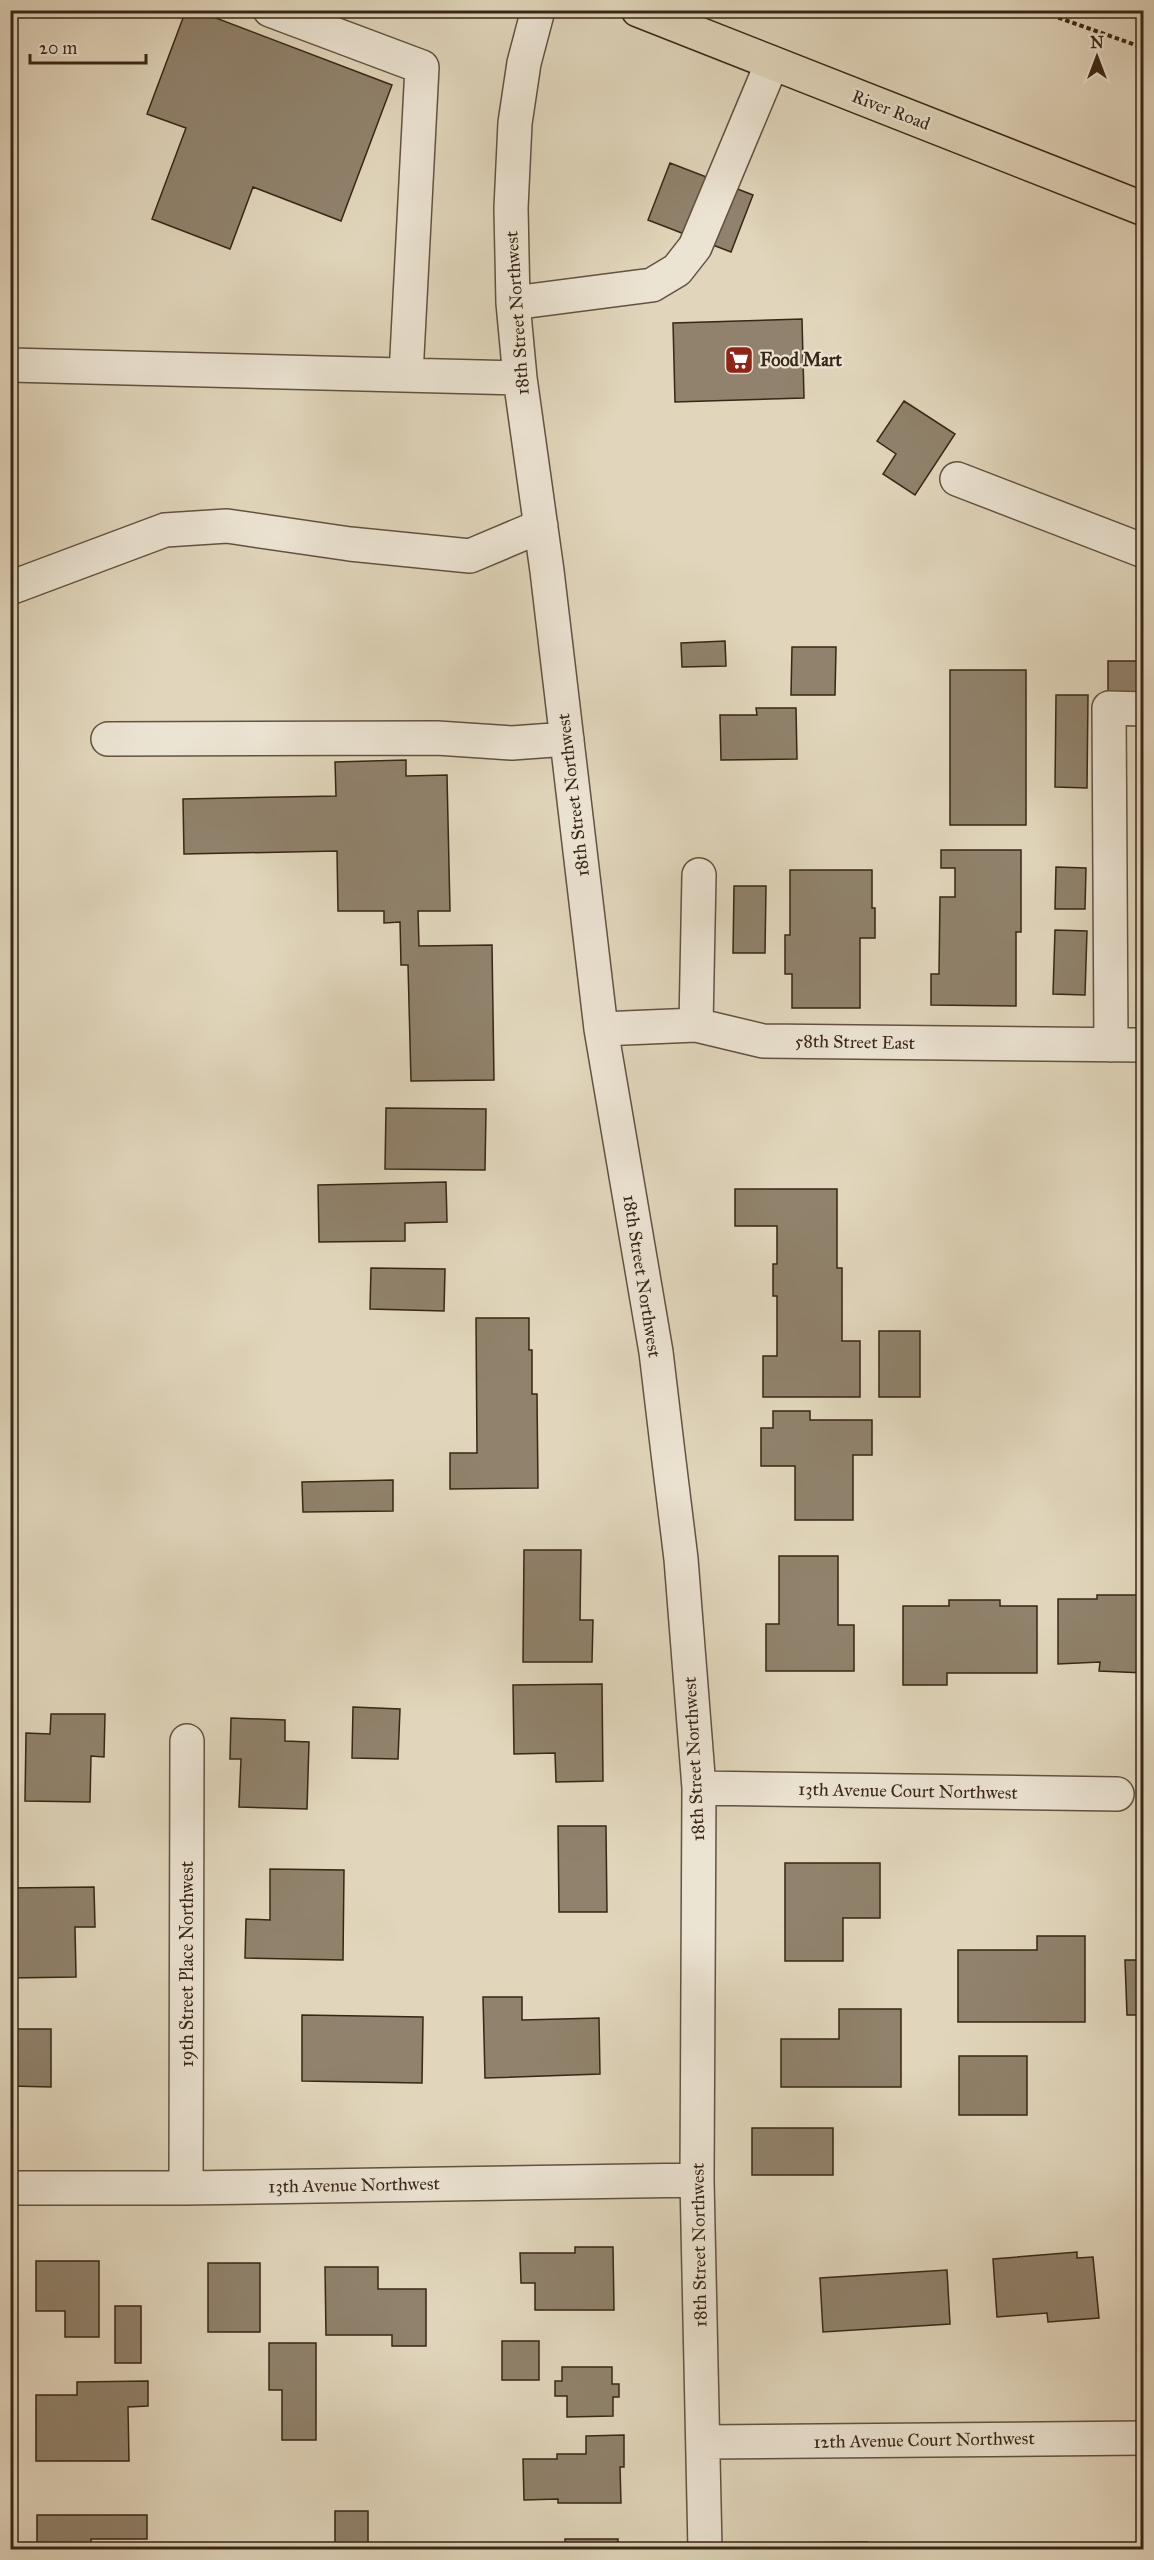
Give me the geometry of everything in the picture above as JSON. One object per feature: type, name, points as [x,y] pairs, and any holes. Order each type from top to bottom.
[{"type":"main road","name":"River Road","points":[[638,10],[1143,209]]},
{"type":"street","points":[[270,10],[422,67],[406,375]]},
{"type":"street","name":"18th Street Northwest","points":[[538,10],[524,63],[515,123],[511,208],[513,303],[520,378],[541,526],[601,1029],[656,1352],[681,1559],[699,1788],[697,2180],[705,2550]]},
{"type":"street","points":[[513,303],[652,285],[677,270],[695,247],[772,63]]},
{"type":"street","points":[[10,365],[520,378]]},
{"type":"street","points":[[957,479],[1143,551]]},
{"type":"street","points":[[10,588],[165,530],[227,526],[350,544],[470,556],[541,526]]},
{"type":"street","points":[[1111,1045],[1109,708],[1143,709]]},
{"type":"street","points":[[108,739],[436,738],[512,743],[567,739]]},
{"type":"street","points":[[696,1025],[699,875]]},
{"type":"street","name":"58th Street East","points":[[601,1029],[696,1025],[763,1041],[1143,1046]]},
{"type":"street","name":"19th Street Place Northwest","points":[[186,2188],[187,1741]]},
{"type":"street","name":"13th Avenue Court Northwest","points":[[699,1788],[1117,1794]]},
{"type":"street","name":"13th Avenue Northwest","points":[[10,2188],[186,2188],[697,2180]]},
{"type":"street","name":"12th Avenue Court Northwest","points":[[704,2442],[1143,2438]]},
{"type":"path","points":[[1037,10],[1143,48]]},
{"type":"building","points":[[186,10],[195,10],[392,85],[341,221],[253,187],[230,249],[152,219],[186,128],[147,114]]},
{"type":"building","points":[[670,163],[753,195],[731,252],[648,220]]},
{"type":"building","name":"Food Mart","points":[[802,319],[804,398],[675,402],[673,323]]},
{"type":"building","points":[[904,401],[955,434],[915,495],[883,474],[896,454],[877,441]]},
{"type":"building","points":[[725,641],[726,666],[682,667],[681,643]]},
{"type":"building","points":[[792,647],[836,647],[835,695],[791,695]]},
{"type":"building","points":[[1108,661],[1144,661],[1144,693],[1108,692]]},
{"type":"building","points":[[950,670],[1026,670],[1026,825],[950,825]]},
{"type":"building","points":[[1056,695],[1088,695],[1087,788],[1055,787]]},
{"type":"building","points":[[756,708],[796,708],[797,759],[721,760],[720,715],[757,715]]},
{"type":"building","points":[[406,760],[406,776],[447,775],[450,911],[418,911],[419,946],[492,945],[494,1080],[411,1081],[408,965],[401,965],[400,922],[384,923],[384,911],[338,911],[337,851],[184,854],[183,799],[336,796],[335,762]]},
{"type":"building","points":[[941,850],[1021,850],[1021,932],[1016,932],[1016,1006],[931,1005],[931,974],[939,974],[940,897],[955,897],[955,868],[941,868]]},
{"type":"building","points":[[1056,867],[1086,868],[1085,909],[1055,909]]},
{"type":"building","points":[[790,870],[872,870],[875,938],[860,938],[860,1008],[792,1008],[792,974],[785,974],[785,935],[790,935]]},
{"type":"building","points":[[734,886],[766,886],[765,953],[733,953]]},
{"type":"building","points":[[1055,930],[1087,931],[1085,995],[1053,994]]},
{"type":"building","points":[[386,1108],[486,1109],[485,1170],[385,1169]]},
{"type":"building","points":[[446,1182],[447,1222],[405,1223],[405,1241],[319,1242],[318,1185]]},
{"type":"building","points":[[735,1189],[837,1189],[837,1268],[842,1268],[842,1341],[860,1341],[860,1397],[763,1397],[763,1356],[777,1356],[777,1296],[773,1296],[773,1264],[777,1264],[777,1226],[735,1226]]},
{"type":"building","points":[[371,1268],[445,1269],[444,1311],[370,1309]]},
{"type":"building","points":[[476,1318],[529,1318],[532,1394],[537,1394],[538,1488],[450,1489],[450,1453],[477,1453]]},
{"type":"building","points":[[879,1331],[920,1331],[920,1397],[879,1397]]},
{"type":"building","points":[[773,1411],[810,1411],[810,1420],[872,1420],[872,1455],[853,1455],[853,1520],[795,1520],[795,1466],[761,1466],[761,1428],[773,1428]]},
{"type":"building","points":[[393,1480],[393,1511],[303,1512],[302,1482]]},
{"type":"building","points":[[524,1550],[581,1550],[580,1620],[593,1620],[592,1662],[523,1662]]},
{"type":"building","points":[[779,1556],[838,1556],[838,1625],[854,1625],[854,1671],[766,1671],[766,1624],[779,1624]]},
{"type":"building","points":[[1097,1595],[1144,1595],[1144,1673],[1099,1671],[1100,1662],[1058,1664],[1058,1599],[1097,1599]]},
{"type":"building","points":[[949,1600],[1000,1600],[1000,1606],[1037,1606],[1037,1673],[947,1673],[947,1685],[903,1685],[903,1606],[949,1606]]},
{"type":"building","points":[[602,1684],[603,1781],[556,1782],[555,1753],[514,1754],[513,1685]]},
{"type":"building","points":[[353,1707],[400,1709],[398,1759],[352,1758]]},
{"type":"building","points":[[51,1714],[105,1714],[104,1757],[91,1756],[90,1802],[25,1801],[26,1733],[50,1734]]},
{"type":"building","points":[[231,1718],[285,1720],[285,1741],[309,1742],[307,1809],[239,1807],[241,1759],[230,1759]]},
{"type":"building","points":[[558,1826],[606,1826],[607,1912],[559,1912]]},
{"type":"building","points":[[785,1863],[880,1863],[880,1918],[843,1918],[843,1961],[785,1961]]},
{"type":"building","points":[[270,1869],[344,1870],[343,1960],[245,1958],[246,1919],[270,1920]]},
{"type":"building","points":[[94,1887],[95,1927],[75,1927],[76,1977],[10,1978],[10,1888]]},
{"type":"building","points":[[1037,1936],[1085,1936],[1085,2022],[958,2022],[958,1950],[1037,1950]]},
{"type":"building","points":[[1125,1960],[1144,1960],[1144,2015],[1127,2015]]},
{"type":"building","points":[[483,1997],[522,1997],[522,2020],[599,2018],[600,2074],[485,2078]]},
{"type":"building","points":[[839,2009],[901,2009],[901,2087],[781,2087],[781,2039],[839,2039]]},
{"type":"building","points":[[302,2015],[423,2017],[422,2083],[302,2081]]},
{"type":"building","points":[[10,2029],[51,2029],[51,2087],[10,2086]]},
{"type":"building","points":[[959,2056],[1027,2056],[1027,2115],[959,2115]]},
{"type":"building","points":[[752,2128],[833,2128],[833,2175],[752,2175]]},
{"type":"building","points":[[1137,2231],[1144,2231],[1144,2319],[1137,2319]]},
{"type":"building","points":[[575,2247],[613,2247],[614,2310],[535,2310],[535,2283],[521,2283],[520,2253],[575,2253]]},
{"type":"building","points":[[1077,2252],[1077,2258],[1093,2257],[1099,2318],[1048,2322],[1047,2313],[997,2317],[993,2259]]},
{"type":"building","points":[[36,2261],[99,2261],[99,2337],[65,2337],[65,2311],[36,2311]]},
{"type":"building","points":[[208,2263],[260,2263],[260,2332],[208,2332]]},
{"type":"building","points":[[325,2267],[378,2267],[378,2289],[426,2289],[426,2346],[392,2346],[392,2335],[326,2335]]},
{"type":"building","points":[[947,2270],[950,2324],[823,2332],[820,2278]]},
{"type":"building","points":[[115,2306],[141,2306],[141,2363],[115,2363]]},
{"type":"building","points":[[502,2341],[539,2341],[539,2380],[502,2380]]},
{"type":"building","points":[[269,2343],[316,2343],[316,2440],[282,2440],[282,2390],[269,2390]]},
{"type":"building","points":[[562,2367],[612,2367],[612,2384],[619,2384],[619,2397],[613,2397],[613,2416],[567,2417],[567,2396],[555,2396],[555,2381],[562,2381]]},
{"type":"building","points":[[148,2381],[148,2406],[128,2407],[129,2461],[36,2461],[36,2395],[77,2395],[77,2382]]},
{"type":"building","points":[[624,2435],[624,2467],[620,2467],[621,2503],[558,2503],[558,2499],[524,2500],[523,2459],[557,2459],[557,2454],[586,2454],[586,2436]]},
{"type":"building","points":[[335,2511],[368,2511],[368,2550],[335,2550]]},
{"type":"building","points":[[37,2515],[147,2515],[147,2539],[91,2539],[91,2550],[37,2550]]},
{"type":"building","points":[[565,2539],[618,2539],[618,2550],[565,2550]]},
{"type":"building","points":[[867,2542],[867,2550],[793,2550],[793,2543]]},
{"type":"building","points":[[291,2548],[319,2548],[319,2550],[291,2550]]},
{"type":"place","name":"Food Mart","points":[[739,360]]}]
